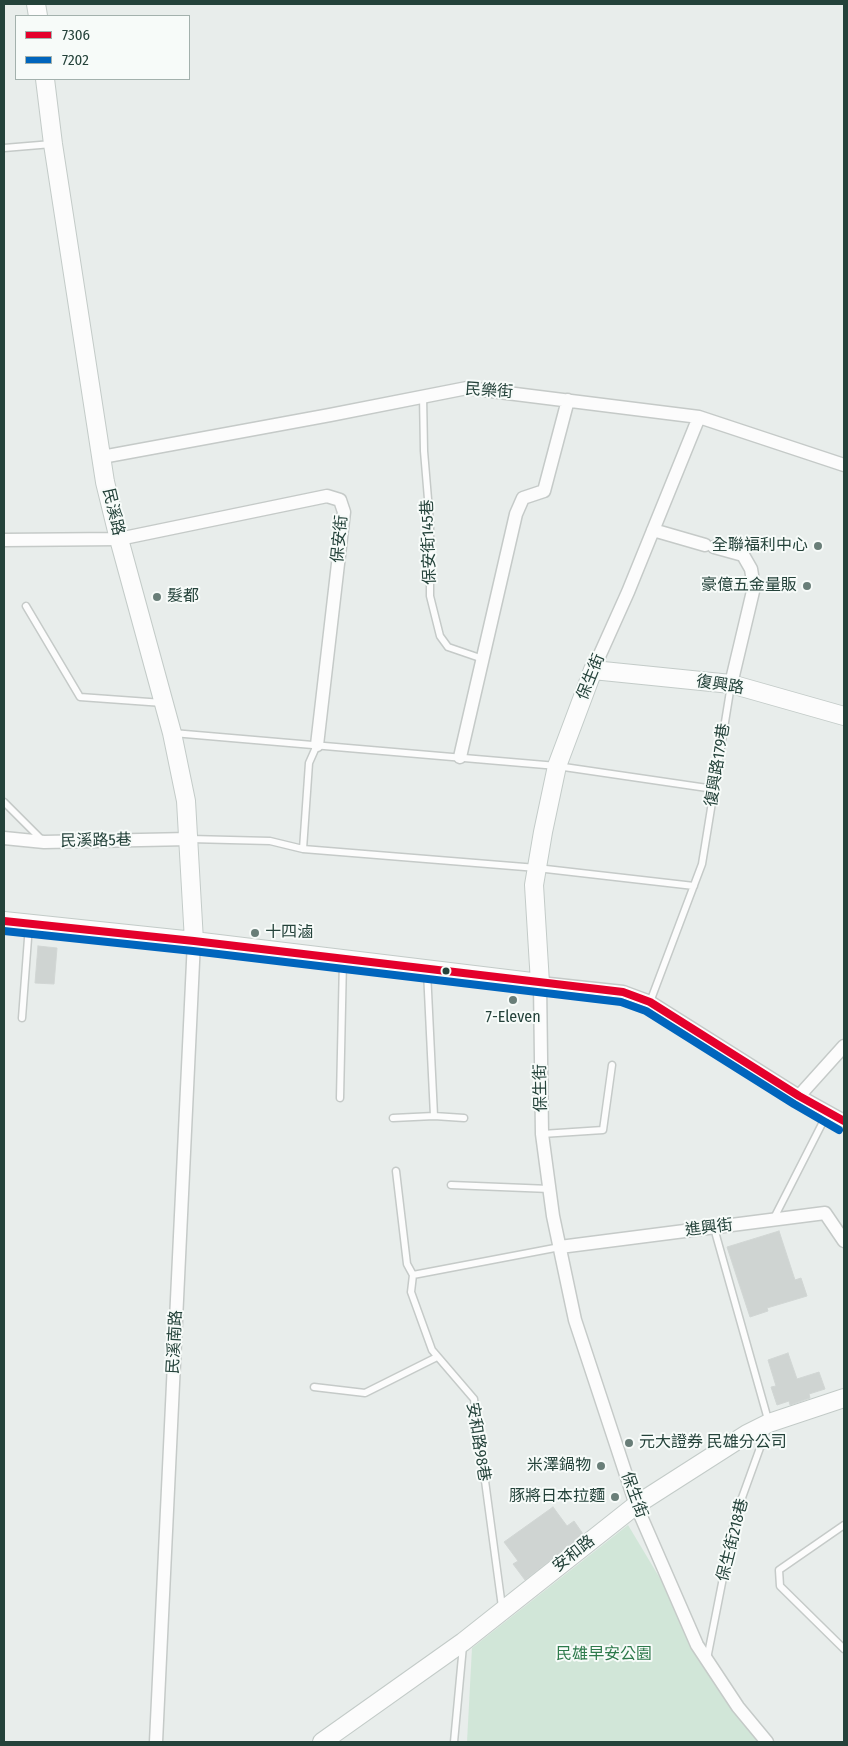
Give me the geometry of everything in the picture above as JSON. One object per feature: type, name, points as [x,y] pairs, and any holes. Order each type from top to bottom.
[{"type":"street","name":"民溪路","points":[[45,80],[53,144],[102,457],[119,539],[172,733],[186,801],[194,941]]},
{"type":"street","name":"民樂街","points":[[102,457],[467,388],[699,417],[844,466]]},
{"type":"street","points":[[460,757],[516,514],[523,498],[544,491],[568,400]]},
{"type":"street","name":"保生街","points":[[699,417],[593,670],[557,766],[534,885],[540,983],[542,1134],[560,1247],[575,1320],[636,1505],[697,1645],[738,1707],[767,1742]]},
{"type":"street","name":"保安街","points":[[119,539],[326,496],[340,500],[344,512],[317,745]]},
{"type":"street","name":"復興路179巷","points":[[653,530],[743,554],[751,569],[754,587],[731,684]]},
{"type":"street","points":[[4,540],[119,539]]},
{"type":"street","name":"復興路","points":[[593,670],[731,684],[844,716]]},
{"type":"street","name":"民溪路5巷","points":[[4,838],[44,842],[189,839]]},
{"type":"street","points":[[4,921],[194,941],[623,992],[650,1002],[799,1096],[844,1121]]},
{"type":"street","name":"民溪南路","points":[[156,1742],[194,941]]},
{"type":"street","points":[[799,1096],[844,1046]]},
{"type":"street","name":"進興街","points":[[560,1247],[825,1214],[844,1241]]},
{"type":"street","name":"安和路","points":[[322,1742],[463,1642],[636,1505],[747,1434],[769,1423],[844,1398]]},
{"type":"lane","points":[[4,148],[53,144]]},
{"type":"lane","name":"保安街145巷","points":[[423,395],[424,452],[430,523],[430,596],[440,636],[448,647],[483,659]]},
{"type":"lane","points":[[26,606],[80,697],[164,703]]},
{"type":"lane","name":"復興路179巷","points":[[650,1002],[702,864],[731,684]]},
{"type":"lane","points":[[172,733],[557,766],[714,789]]},
{"type":"lane","points":[[303,849],[308,763],[317,745]]},
{"type":"lane","points":[[4,802],[44,842]]},
{"type":"lane","points":[[189,839],[270,841],[303,849],[537,868],[694,886]]},
{"type":"lane","points":[[22,1018],[29,924]]},
{"type":"lane","points":[[340,1098],[343,959]]},
{"type":"lane","points":[[427,970],[434,1116]]},
{"type":"lane","points":[[542,1134],[603,1130],[612,1065]]},
{"type":"lane","points":[[773,1220],[828,1112]]},
{"type":"lane","points":[[394,1118],[434,1116],[464,1118]]},
{"type":"lane","points":[[396,1171],[407,1264],[414,1275],[560,1247]]},
{"type":"lane","points":[[450,1185],[550,1189]]},
{"type":"lane","points":[[714,1228],[769,1423]]},
{"type":"lane","name":"安和路98巷","points":[[414,1275],[411,1292],[432,1350],[474,1399],[502,1611]]},
{"type":"lane","points":[[314,1388],[365,1393],[437,1356]]},
{"type":"lane","name":"保生街218巷","points":[[707,1660],[735,1517],[769,1423]]},
{"type":"lane","points":[[844,1525],[779,1570],[780,1586],[844,1649]]},
{"type":"lane","points":[[454,1742],[463,1642]]},
{"type":"green space","name":"民雄早安公園","points":[[628,1525],[758,1742],[467,1742],[472,1648]]},
{"type":"building","points":[[38,946],[57,948],[54,984],[35,983]]},
{"type":"building","points":[[779,1231],[795,1280],[801,1278],[807,1296],[767,1308],[768,1311],[750,1317],[727,1247]]},
{"type":"building","points":[[788,1353],[797,1379],[819,1372],[825,1389],[809,1394],[810,1398],[790,1405],[789,1401],[777,1405],[771,1387],[776,1386],[768,1360]]},
{"type":"building","points":[[553,1507],[567,1526],[574,1521],[583,1534],[525,1580],[513,1564],[518,1561],[504,1542]]},
{"type":"transit line","name":"7306","points":[[4,921],[194,941],[623,992],[650,1002],[799,1096],[844,1121]]},
{"type":"transit line","name":"7202","points":[[4,931],[193,951],[621,1002],[646,1011],[839,1130]]},
{"type":"place","name":"全聯福利中心","points":[[818,546]]},
{"type":"place","name":"豪億五金量販","points":[[807,586]]},
{"type":"place","name":"髮都","points":[[157,597]]},
{"type":"place","name":"十四滷","points":[[255,933]]},
{"type":"place","name":"7-Eleven","points":[[513,1000]]},
{"type":"place","name":"元大證券 民雄分公司","points":[[629,1443]]},
{"type":"place","name":"米澤鍋物","points":[[601,1466]]},
{"type":"place","name":"豚將日本拉麵","points":[[615,1497]]}]
